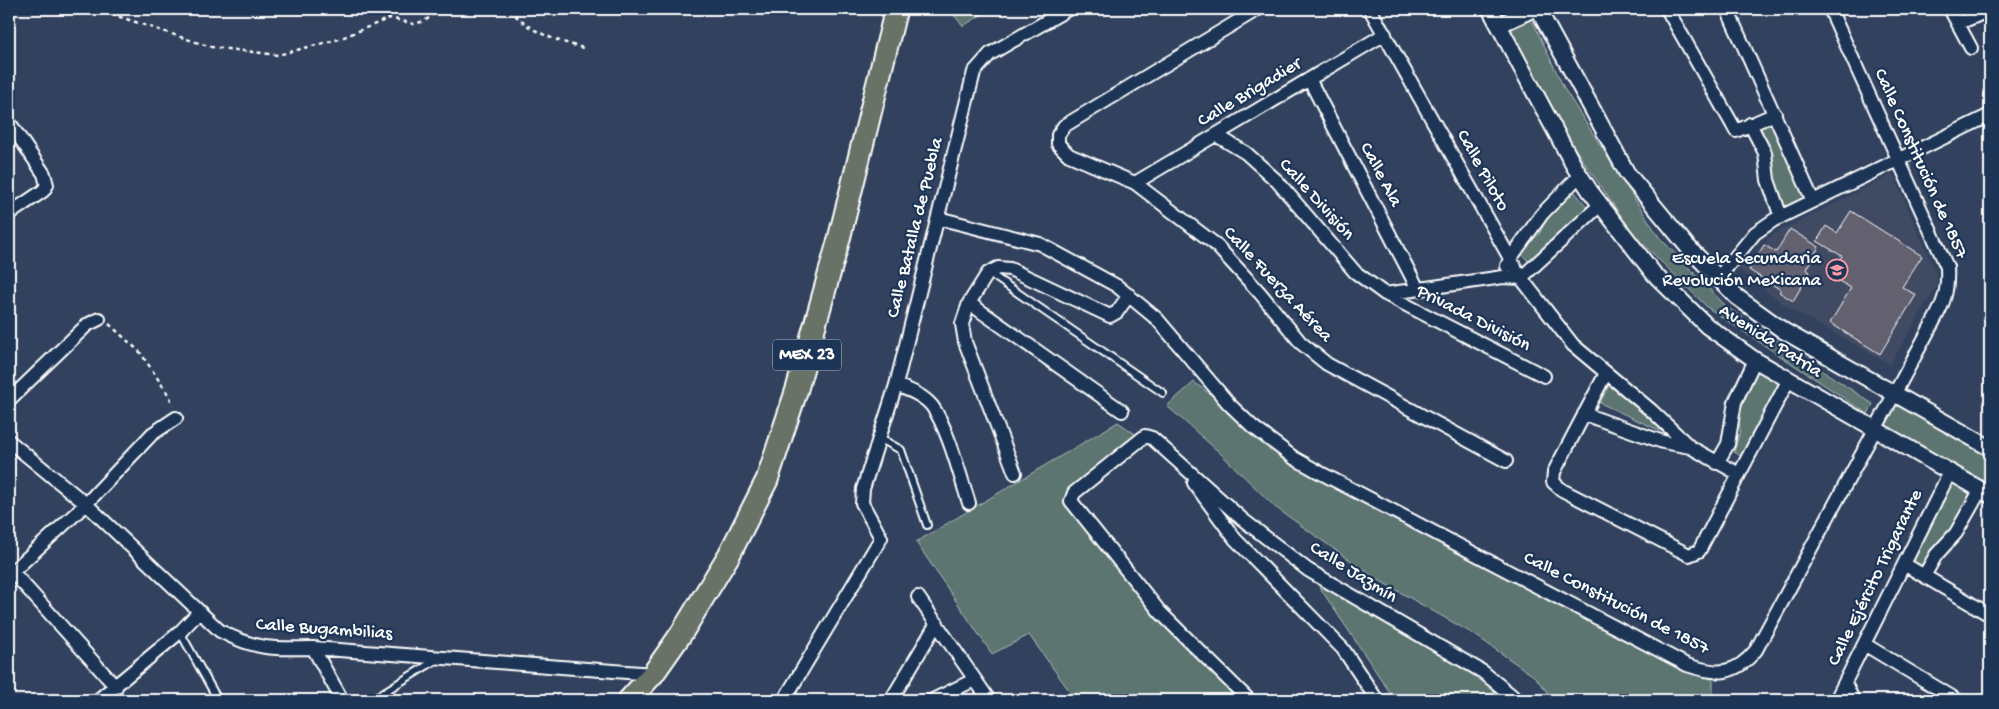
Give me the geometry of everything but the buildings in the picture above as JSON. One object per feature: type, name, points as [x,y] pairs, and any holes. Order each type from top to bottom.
[{"type":"highway","name":"MEX 23","points":[[630,700],[653,674],[681,634],[729,555],[767,480],[797,389],[836,248],[896,9]]},
{"type":"street","name":"Calle Batalla de Puebla","points":[[784,700],[881,538],[862,503],[863,488],[896,385],[974,72],[990,54],[1068,9]]},
{"type":"street","name":"Calle Fuerza Aérea","points":[[1258,9],[1064,126],[1058,135],[1058,144],[1069,155],[1135,184],[1215,244],[1260,292],[1301,344],[1327,364],[1506,461]]},
{"type":"street","name":"Calle Piloto","points":[[1370,9],[1521,278],[1573,345],[1690,446],[1739,474]]},
{"type":"street","name":"Avenida Patria","points":[[1490,9],[1580,176],[1600,205],[1654,274],[1707,326],[1755,360],[1788,380],[1985,492]]},
{"type":"street","points":[[1499,25],[1533,9]]},
{"type":"street","name":"Avenida Patria","points":[[1538,9],[1627,173],[1687,246],[1718,278],[1738,297],[1784,331],[1990,448]]},
{"type":"street","points":[[1667,9],[1736,130],[1774,114]]},
{"type":"street","points":[[1727,9],[1813,201]]},
{"type":"street","name":"Calle Constitución de 1857","points":[[938,218],[1040,244],[1094,271],[1129,295],[1156,319],[1229,404],[1253,426],[1294,458],[1687,665],[1707,672],[1733,670],[1747,661],[1756,650],[1945,299],[1948,285],[1947,266],[1830,9]]},
{"type":"street","points":[[1950,9],[1960,23],[1971,48]]},
{"type":"street","points":[[1960,23],[1990,10]]},
{"type":"street","name":"Calle Brigadier","points":[[1135,184],[1385,34]]},
{"type":"street","name":"Calle Ala","points":[[1309,80],[1418,288]]},
{"type":"street","points":[[1718,278],[1755,233],[1781,217],[1990,115]]},
{"type":"street","points":[[9,122],[13,138],[44,174],[48,185],[43,191],[9,214]]},
{"type":"street","points":[[1750,124],[1766,153],[1768,180],[1781,217]]},
{"type":"street","name":"Calle División","points":[[1216,135],[1246,153],[1277,181],[1355,272],[1385,294]]},
{"type":"street","points":[[1503,278],[1510,259],[1542,214],[1580,176]]},
{"type":"street","points":[[1385,294],[1418,288],[1503,278],[1521,278],[1600,205]]},
{"type":"street","points":[[1015,473],[965,342],[962,324],[969,303],[988,272],[998,268],[1010,269],[1110,316],[1117,312],[1129,295]]},
{"type":"street","name":"Privada División","points":[[1385,294],[1544,376]]},
{"type":"street","points":[[969,303],[1122,411]]},
{"type":"street","points":[[9,400],[87,325],[99,319]]},
{"type":"street","points":[[1717,463],[1728,444],[1735,402],[1755,360]]},
{"type":"street","points":[[1606,373],[1554,472],[1553,482],[1562,490],[1685,554],[1693,554],[1699,551],[1788,380]]},
{"type":"street","points":[[896,385],[916,393],[932,406],[941,422],[969,503]]},
{"type":"street","points":[[1584,414],[1662,442],[1690,446]]},
{"type":"street","points":[[116,687],[10,570],[86,504],[152,434],[176,418]]},
{"type":"street","name":"Calle Jazmín","points":[[1249,700],[1160,612],[1071,501],[1074,493],[1144,436],[1152,438],[1242,519],[1308,570],[1483,672],[1517,700]]},
{"type":"street","name":"Calle Bugambilias","points":[[9,441],[86,504],[220,631],[242,643],[269,649],[313,648],[653,674]]},
{"type":"street","name":"Calle Jazmín","points":[[1180,463],[1235,539],[1343,650],[1377,700]]},
{"type":"street","name":"Calle Ejército Trigarante","points":[[1836,700],[1950,472]]},
{"type":"street","points":[[1924,576],[1936,555],[1956,533],[1985,492]]},
{"type":"street","points":[[1904,564],[1990,615]]},
{"type":"street","points":[[918,597],[989,700]]},
{"type":"street","points":[[98,700],[180,632],[199,612]]},
{"type":"street","points":[[891,700],[937,623]]},
{"type":"street","points":[[1864,644],[1958,700]]},
{"type":"street","points":[[313,648],[342,700]]},
{"type":"street","points":[[642,700],[653,674]]},
{"type":"street","points":[[933,700],[974,680]]},
{"type":"street","points":[[1845,683],[1854,700]]},
{"type":"lane","points":[[988,272],[1163,393]]},
{"type":"lane","points":[[879,438],[901,450],[927,525]]},
{"type":"lane","points":[[180,632],[218,700]]},
{"type":"lane","points":[[371,700],[440,657]]},
{"type":"path","points":[[96,9],[211,47],[278,55],[339,39],[390,18],[414,24],[425,21],[440,9]]},
{"type":"path","points":[[510,9],[521,23],[551,39],[583,48]]},
{"type":"path","points":[[99,319],[109,323],[140,352],[170,397],[176,418]]},
{"type":"shaded area","name":"Escuela Secundaria Revolución Mexicana","points":[[1893,174],[1935,271],[1937,285],[1890,364],[1787,307],[1738,269],[1773,235]]},
{"type":"green space","points":[[949,9],[991,9],[963,26]]},
{"type":"green space","points":[[1497,9],[1527,9],[1565,90],[1659,237],[1728,308],[1873,404],[1868,414],[1708,308],[1634,235],[1563,131]]},
{"type":"green space","points":[[1772,115],[1813,201],[1783,216],[1750,124]]},
{"type":"green space","points":[[1574,191],[1587,207],[1528,261],[1519,251],[1539,234],[1547,218]]},
{"type":"green space","points":[[1758,366],[1783,380],[1744,458],[1734,452],[1740,431],[1739,414]]},
{"type":"green space","points":[[1194,382],[1294,458],[1713,680],[1713,700],[1554,700],[1535,677],[1475,635],[1375,578],[1275,507],[1219,452],[1167,406]]},
{"type":"green space","points":[[1609,385],[1667,434],[1600,403]]},
{"type":"green space","points":[[1898,396],[1990,448],[1990,493],[1883,428]]},
{"type":"green space","points":[[1118,422],[1141,438],[1072,496],[1160,612],[1249,700],[1076,700],[1029,635],[992,654],[916,542]]},
{"type":"green space","points":[[1950,472],[1981,489],[1924,576],[1904,564]]},
{"type":"green space","points":[[1308,570],[1517,700],[1395,700]]},
{"type":"place","name":"Escuela Secundaria Revolución Mexicana","points":[[1837,270]]}]
